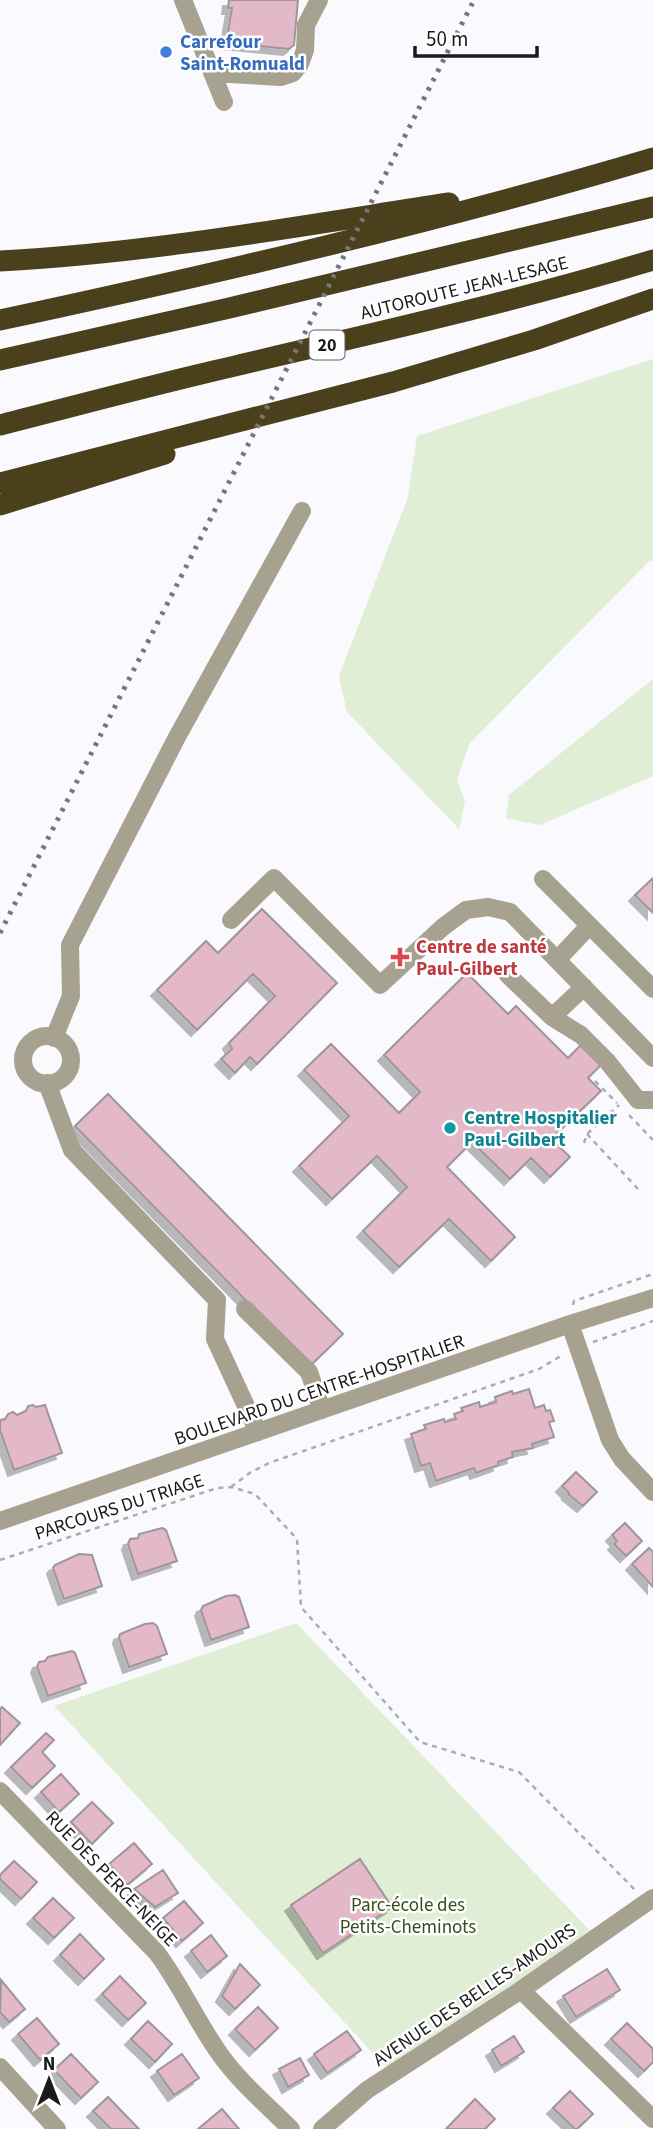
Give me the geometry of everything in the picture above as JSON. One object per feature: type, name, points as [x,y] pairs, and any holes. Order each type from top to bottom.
[{"type":"highway","points":[[0,320],[397,228],[653,158]]},
{"type":"highway","points":[[0,261],[68,258],[258,233],[565,184]]},
{"type":"highway","name":"AUTOROUTE JEAN-LESAGE","points":[[0,360],[653,207]]},
{"type":"highway","name":"AUTOROUTE JEAN-LESAGE","points":[[0,425],[200,374],[415,324],[653,260]]},
{"type":"highway","points":[[0,505],[534,340],[653,299]]},
{"type":"highway","points":[[0,483],[393,382]]},
{"type":"street","points":[[183,0],[224,102]]},
{"type":"street","points":[[212,73],[281,77],[293,73],[305,50],[306,25],[319,0]]},
{"type":"street","points":[[54,1038],[71,996],[70,945],[177,737],[302,511]]},
{"type":"street","points":[[231,920],[274,877],[380,985],[443,927],[467,910],[488,906],[510,912],[653,1058]]},
{"type":"street","points":[[543,879],[653,989]]},
{"type":"street","points":[[557,960],[589,926]]},
{"type":"street","points":[[508,975],[552,1017],[581,1035],[645,1100]]},
{"type":"street","points":[[552,1017],[584,987]]},
{"type":"street","points":[[37,1038],[54,1038],[64,1043],[68,1049],[70,1064],[64,1077],[57,1081],[36,1081],[23,1063],[26,1049],[37,1038]]},
{"type":"street","points":[[47,1083],[72,1150],[217,1300],[215,1339],[258,1432]]},
{"type":"street","name":"BOULEVARD DU CENTRE-HOSPITALIER","points":[[0,1521],[570,1324],[653,1298]]},
{"type":"street","points":[[245,1310],[309,1372],[322,1410]]},
{"type":"street","points":[[570,1324],[610,1440],[622,1459],[653,1492]]},
{"type":"street","name":"RUE DES PERCE-NEIGE","points":[[0,1791],[157,1953],[173,1975],[216,2050],[232,2071],[291,2129]]},
{"type":"street","name":"AVENUE DES BELLES-AMOURS","points":[[322,2129],[367,2090],[521,1990],[645,1895]]},
{"type":"street","points":[[521,1990],[653,2119]]},
{"type":"street","points":[[0,2067],[57,2129]]},
{"type":"path","points":[[584,1143],[587,1134],[619,1105],[645,1100]]},
{"type":"path","points":[[587,1134],[638,1189]]},
{"type":"path","points":[[570,1324],[574,1301],[653,1274]]},
{"type":"path","points":[[231,1487],[269,1463],[539,1370],[562,1354],[653,1321]]},
{"type":"path","name":"PARCOURS DU TRIAGE","points":[[0,1560],[216,1488],[231,1487],[255,1494],[297,1539],[301,1607],[420,1742],[519,1772],[645,1895]]},
{"type":"green space","points":[[653,359],[653,562],[650,560],[470,743],[457,779],[465,801],[459,829],[347,712],[339,676],[408,497],[417,436]]},
{"type":"green space","points":[[653,679],[653,776],[540,825],[506,818],[509,795]]},
{"type":"green space","name":"Parc-école des Petits-Cheminots","points":[[296,1623],[596,1937],[392,2074],[54,1706]]},
{"type":"building","points":[[229,0],[298,0],[294,45],[289,49],[229,43],[230,39],[227,38],[232,8],[228,8]]},
{"type":"building","points":[[653,878],[653,913],[635,895]]},
{"type":"building","points":[[262,909],[337,983],[257,1064],[250,1057],[235,1073],[221,1059],[232,1049],[229,1043],[275,996],[253,974],[197,1030],[157,990],[206,941],[218,953]]},
{"type":"building","name":"Centre Hospitalier Paul-Gilbert","points":[[467,973],[508,1014],[516,1006],[568,1058],[584,1042],[604,1062],[588,1078],[601,1091],[551,1139],[570,1157],[550,1177],[531,1158],[510,1179],[472,1142],[447,1167],[515,1237],[491,1261],[449,1219],[399,1267],[363,1231],[407,1187],[377,1156],[332,1199],[299,1166],[349,1116],[304,1070],[331,1044],[399,1113],[420,1092],[384,1055]]},
{"type":"building","points":[[108,1094],[343,1334],[310,1366],[75,1126]]},
{"type":"building","points":[[529,1389],[535,1408],[544,1405],[546,1411],[550,1410],[554,1421],[549,1422],[554,1437],[532,1444],[533,1448],[512,1452],[513,1457],[476,1473],[474,1468],[436,1481],[430,1463],[421,1466],[411,1434],[426,1429],[424,1425],[444,1419],[445,1422],[456,1419],[454,1414],[463,1411],[461,1408],[479,1402],[480,1407],[496,1402],[495,1397]]},
{"type":"building","points":[[45,1405],[62,1453],[14,1470],[0,1430],[0,1420],[13,1412],[17,1415],[26,1411],[28,1406]]},
{"type":"building","points":[[576,1472],[597,1492],[583,1506],[562,1486]]},
{"type":"building","points":[[625,1523],[642,1541],[626,1556],[614,1544],[617,1541],[612,1535]]},
{"type":"building","points":[[162,1528],[166,1530],[177,1561],[138,1574],[128,1544],[130,1539]]},
{"type":"building","points":[[649,1548],[653,1552],[653,1587],[632,1564]]},
{"type":"building","points":[[79,1554],[92,1555],[102,1586],[64,1599],[53,1568]]},
{"type":"building","points":[[235,1595],[239,1597],[249,1627],[211,1640],[201,1610],[203,1606]]},
{"type":"building","points":[[153,1623],[157,1626],[167,1654],[129,1667],[120,1634]]},
{"type":"building","points":[[72,1651],[86,1683],[48,1696],[37,1667],[39,1662]]},
{"type":"building","points":[[2,1707],[20,1723],[0,1745],[0,1709]]},
{"type":"building","points":[[46,1733],[54,1740],[42,1752],[55,1766],[32,1788],[11,1767]]},
{"type":"building","points":[[61,1774],[79,1794],[59,1812],[41,1792]]},
{"type":"building","points":[[92,1802],[113,1823],[92,1844],[71,1822]]},
{"type":"building","points":[[134,1843],[152,1864],[127,1885],[109,1864]]},
{"type":"building","points":[[360,1859],[392,1907],[323,1953],[291,1905]]},
{"type":"building","points":[[14,1861],[37,1882],[21,1899],[0,1879],[0,1875]]},
{"type":"building","points":[[163,1870],[178,1893],[155,1907],[134,1889]]},
{"type":"building","points":[[53,1898],[74,1918],[54,1938],[33,1918]]},
{"type":"building","points":[[184,1901],[203,1923],[182,1941],[163,1918]]},
{"type":"building","points":[[80,1934],[104,1959],[84,1979],[60,1955]]},
{"type":"building","points":[[211,1935],[227,1956],[207,1972],[191,1951]]},
{"type":"building","points":[[240,1964],[260,1985],[235,2009],[222,1996]]},
{"type":"building","points":[[607,1969],[620,1990],[576,2017],[563,1996]]},
{"type":"building","points":[[120,1976],[146,2003],[128,2020],[102,1994]]},
{"type":"building","points":[[1,1980],[25,2009],[9,2022],[0,2012]]},
{"type":"building","points":[[258,2007],[278,2028],[255,2050],[235,2029]]},
{"type":"building","points":[[37,2018],[59,2044],[40,2060],[18,2034]]},
{"type":"building","points":[[148,2021],[172,2044],[155,2062],[131,2039]]},
{"type":"building","points":[[627,2023],[653,2049],[653,2062],[644,2071],[611,2039]]},
{"type":"building","points":[[347,2031],[361,2050],[327,2073],[314,2054]]},
{"type":"building","points":[[514,2036],[524,2052],[501,2066],[492,2050]]},
{"type":"building","points":[[71,2054],[98,2082],[81,2098],[54,2070]]},
{"type":"building","points":[[182,2054],[199,2078],[174,2095],[157,2071]]},
{"type":"building","points":[[300,2058],[309,2075],[288,2087],[279,2069]]},
{"type":"building","points":[[570,2091],[593,2114],[577,2129],[553,2108]]},
{"type":"building","points":[[108,2097],[139,2129],[111,2129],[93,2111]]},
{"type":"building","points":[[475,2099],[495,2119],[485,2129],[446,2129]]},
{"type":"building","points":[[222,2109],[239,2129],[198,2129]]},
{"type":"railway","points":[[0,933],[474,0]]},
{"type":"place","name":"Carrefour Saint-Romuald","points":[[166,52]]},
{"type":"place","name":"Centre de santé Paul-Gilbert","points":[[400,957]]},
{"type":"place","name":"Centre Hospitalier Paul-Gilbert","points":[[450,1128]]}]
